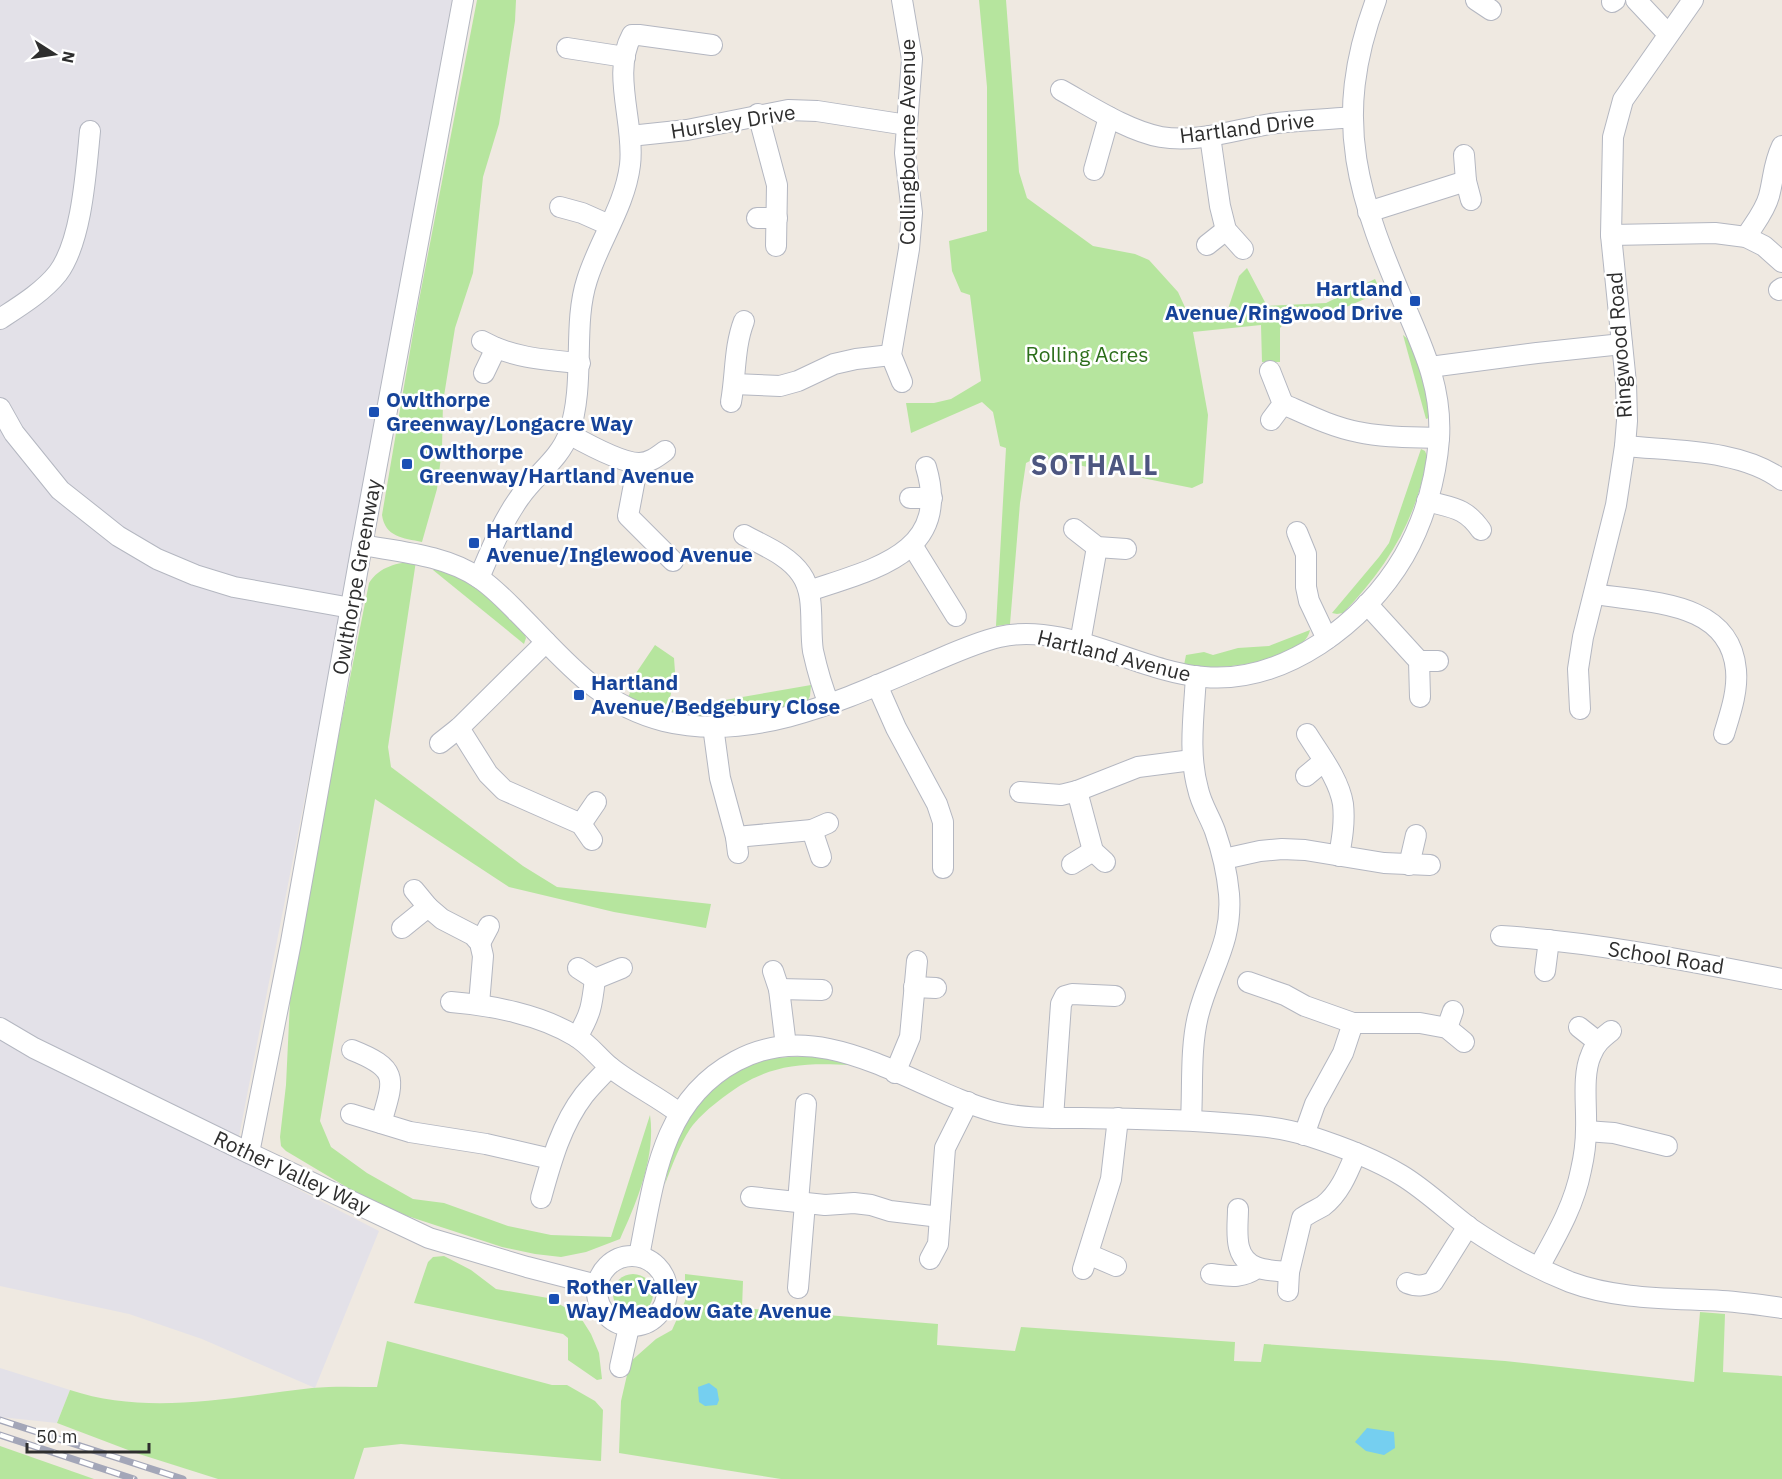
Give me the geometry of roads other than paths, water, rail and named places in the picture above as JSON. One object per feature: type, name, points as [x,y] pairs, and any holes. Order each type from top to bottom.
[{"type":"street","name":"Owlthorpe Greenway","points":[[249,1153],[280,998],[463,0]]},
{"type":"street","name":"Collingbourne Avenue","points":[[891,355],[909,249],[912,213],[905,153],[912,59],[902,0]]},
{"type":"street","name":"Hartland Avenue","points":[[362,545],[434,558],[460,567],[479,578],[500,594],[579,676],[613,700],[667,722],[713,726],[745,725],[777,719],[829,704],[1002,636],[1056,637],[1148,665],[1196,676],[1224,678],[1268,671],[1298,658],[1327,639],[1367,604],[1403,558],[1416,532],[1427,501],[1439,438],[1437,395],[1430,367],[1368,212],[1354,149],[1352,117],[1358,55],[1376,0]]},
{"type":"street","points":[[1636,0],[1668,34]]},
{"type":"street","name":"Ringwood Road","points":[[1580,709],[1578,669],[1583,638],[1616,505],[1625,446],[1626,383],[1611,235],[1613,137],[1623,100],[1693,0]]},
{"type":"street","points":[[479,578],[510,511],[521,494],[560,451],[569,434],[580,363],[582,302],[587,280],[621,201],[630,164],[630,136],[626,106],[627,43],[632,35],[712,45]]},
{"type":"street","points":[[567,48],[625,57]]},
{"type":"street","name":"Hartland Drive","points":[[1061,90],[1109,117],[1160,137],[1210,136],[1269,124],[1352,117]]},
{"type":"street","name":"Hursley Drive","points":[[630,136],[695,129],[758,114],[788,110],[818,111],[907,125]]},
{"type":"street","points":[[758,114],[777,185],[776,246]]},
{"type":"street","points":[[1094,170],[1109,117]]},
{"type":"street","points":[[0,319],[43,289],[58,273],[70,252],[81,203],[90,130]]},
{"type":"street","points":[[1210,136],[1220,206],[1226,230],[1243,249]]},
{"type":"street","points":[[1746,237],[1767,201],[1776,159],[1782,146]]},
{"type":"street","points":[[1368,212],[1468,190],[1464,155]]},
{"type":"street","points":[[560,207],[582,213],[609,225]]},
{"type":"street","points":[[757,218],[777,218]]},
{"type":"street","points":[[1207,245],[1226,230]]},
{"type":"street","points":[[1611,235],[1696,233],[1746,237],[1764,246],[1782,262]]},
{"type":"street","points":[[744,321],[738,338],[733,393],[798,381],[834,364],[891,355],[902,382]]},
{"type":"street","points":[[484,373],[489,344],[538,360],[580,363]]},
{"type":"street","points":[[1430,367],[1622,344]]},
{"type":"street","points":[[1270,371],[1283,404],[1323,422],[1357,432],[1389,437],[1439,438]]},
{"type":"street","points":[[1271,420],[1283,404]]},
{"type":"street","points":[[0,408],[14,433],[60,490],[118,536],[157,559],[195,575],[234,587],[351,608]]},
{"type":"street","points":[[569,434],[602,451],[638,463],[651,461],[664,451]]},
{"type":"street","points":[[1625,446],[1710,454],[1745,461],[1782,480]]},
{"type":"street","points":[[638,463],[628,516],[673,561]]},
{"type":"street","points":[[809,591],[893,560],[912,545],[924,531],[930,514],[931,485],[926,467]]},
{"type":"street","points":[[910,498],[932,498]]},
{"type":"street","points":[[1427,501],[1472,516],[1481,530]]},
{"type":"street","points":[[1074,529],[1097,547],[1126,549]]},
{"type":"street","points":[[1297,531],[1306,554],[1306,587],[1309,601],[1327,639]]},
{"type":"street","points":[[744,535],[790,561],[802,574],[809,591],[810,626],[814,651],[829,704]]},
{"type":"street","points":[[912,545],[956,616]]},
{"type":"street","points":[[1080,643],[1097,547]]},
{"type":"street","points":[[1595,594],[1669,605],[1691,611],[1709,620],[1722,634],[1731,650],[1736,670],[1732,704],[1724,734]]},
{"type":"street","points":[[1367,604],[1429,661],[1420,697]]},
{"type":"street","points":[[440,743],[459,728],[546,642]]},
{"type":"street","points":[[1191,1120],[1198,1018],[1228,928],[1229,894],[1224,859],[1198,791],[1192,760],[1196,676]]},
{"type":"street","points":[[877,685],[896,728],[938,804],[943,822],[943,868]]},
{"type":"street","points":[[713,726],[720,778],[737,845],[820,827],[820,856]]},
{"type":"street","points":[[459,728],[488,774],[504,790],[587,832],[596,802]]},
{"type":"street","points":[[1307,734],[1337,785],[1342,803],[1343,825],[1339,856]]},
{"type":"street","points":[[1020,792],[1061,795],[1138,767],[1192,760]]},
{"type":"street","points":[[1305,776],[1324,761]]},
{"type":"street","points":[[1072,864],[1099,856],[1077,791]]},
{"type":"street","points":[[1409,865],[1416,834]]},
{"type":"street","points":[[1224,859],[1282,849],[1305,850],[1384,863],[1430,865]]},
{"type":"street","points":[[414,890],[442,919],[473,935],[484,935],[478,1004]]},
{"type":"street","points":[[402,928],[428,907]]},
{"type":"street","name":"School Road","points":[[1502,936],[1549,940],[1717,966],[1782,979]]},
{"type":"street","points":[[1545,971],[1549,940]]},
{"type":"street","points":[[895,1073],[910,1037],[917,961]]},
{"type":"street","points":[[578,968],[595,979]]},
{"type":"street","points":[[595,979],[622,968]]},
{"type":"street","points":[[577,1036],[589,1018],[595,979]]},
{"type":"street","points":[[786,1046],[776,980],[822,990]]},
{"type":"street","points":[[1248,982],[1353,1023],[1420,1023],[1450,1020],[1464,1042]]},
{"type":"street","points":[[914,987],[936,988]]},
{"type":"street","points":[[1053,1118],[1061,1004],[1065,996],[1072,994],[1115,996]]},
{"type":"street","points":[[451,1002],[478,1004],[515,1013],[558,1027],[577,1036],[610,1067],[679,1113]]},
{"type":"street","points":[[1304,1135],[1315,1104],[1343,1053],[1353,1023]]},
{"type":"street","points":[[1539,1267],[1575,1196],[1582,1167],[1586,1131],[1589,1057],[1605,1036],[1579,1027]]},
{"type":"street","name":"Rother Valley Way","points":[[0,1028],[34,1048],[429,1238],[597,1285]]},
{"type":"street","points":[[639,1256],[654,1183],[667,1137],[679,1113],[712,1076],[738,1060],[761,1051],[786,1046],[821,1047],[859,1056],[895,1073],[996,1112],[1053,1118],[1191,1120],[1258,1125],[1304,1135],[1356,1153],[1399,1174],[1500,1247],[1571,1282],[1602,1291],[1672,1300],[1720,1300],[1782,1308]]},
{"type":"street","points":[[352,1050],[383,1066],[390,1078],[392,1087],[381,1123]]},
{"type":"street","points":[[541,1198],[551,1159],[560,1136],[584,1095],[610,1067]]},
{"type":"street","points":[[930,1259],[938,1244],[945,1148],[968,1102]]},
{"type":"street","points":[[798,1288],[806,1104]]},
{"type":"street","points":[[351,1114],[436,1138],[486,1144],[551,1159]]},
{"type":"street","points":[[1116,1266],[1085,1261],[1111,1179],[1118,1119]]},
{"type":"street","points":[[1586,1131],[1614,1133],[1667,1146]]},
{"type":"street","points":[[1239,1209],[1238,1246],[1242,1255],[1257,1268],[1288,1282],[1302,1218],[1323,1206],[1335,1194],[1356,1153]]},
{"type":"street","points":[[751,1197],[825,1205],[854,1203],[890,1211],[940,1217]]},
{"type":"street","points":[[1407,1283],[1413,1286],[1440,1285],[1468,1226]]},
{"type":"street","points":[[639,1256],[649,1260],[664,1275],[667,1296],[658,1316],[639,1326],[629,1327],[617,1324],[600,1308],[597,1285],[608,1265],[617,1259],[639,1256]]},
{"type":"street","points":[[1211,1274],[1236,1277],[1248,1275],[1257,1268]]},
{"type":"street","points":[[620,1367],[629,1327]]},
{"type":"water","points":[[709,1383],[717,1389],[719,1400],[717,1405],[705,1406],[699,1402],[698,1387]]},
{"type":"water","points":[[1367,1428],[1394,1432],[1395,1448],[1384,1455],[1366,1451],[1355,1442]]},
{"type":"railway","points":[[0,1420],[183,1479]]},
{"type":"railway","points":[[0,1435],[134,1479]]},
{"type":"place","name":"Hartland Avenue/Ringwood Drive","points":[[1415,301]]},
{"type":"place","name":"Owlthorpe Greenway/Longacre Way","points":[[374,412]]},
{"type":"place","name":"Owlthorpe Greenway/Hartland Avenue","points":[[407,464]]},
{"type":"place","name":"Hartland Avenue/Inglewood Avenue","points":[[474,543]]},
{"type":"place","name":"Hartland Avenue/Bedgebury Close","points":[[579,695]]},
{"type":"place","name":"Rother Valley Way/Meadow Gate Avenue","points":[[554,1299]]},
{"type":"district","name":"SOTHALL","points":[[1095,466]]},
{"type":"park label","name":"Rolling Acres","points":[[1087,355]]}]
